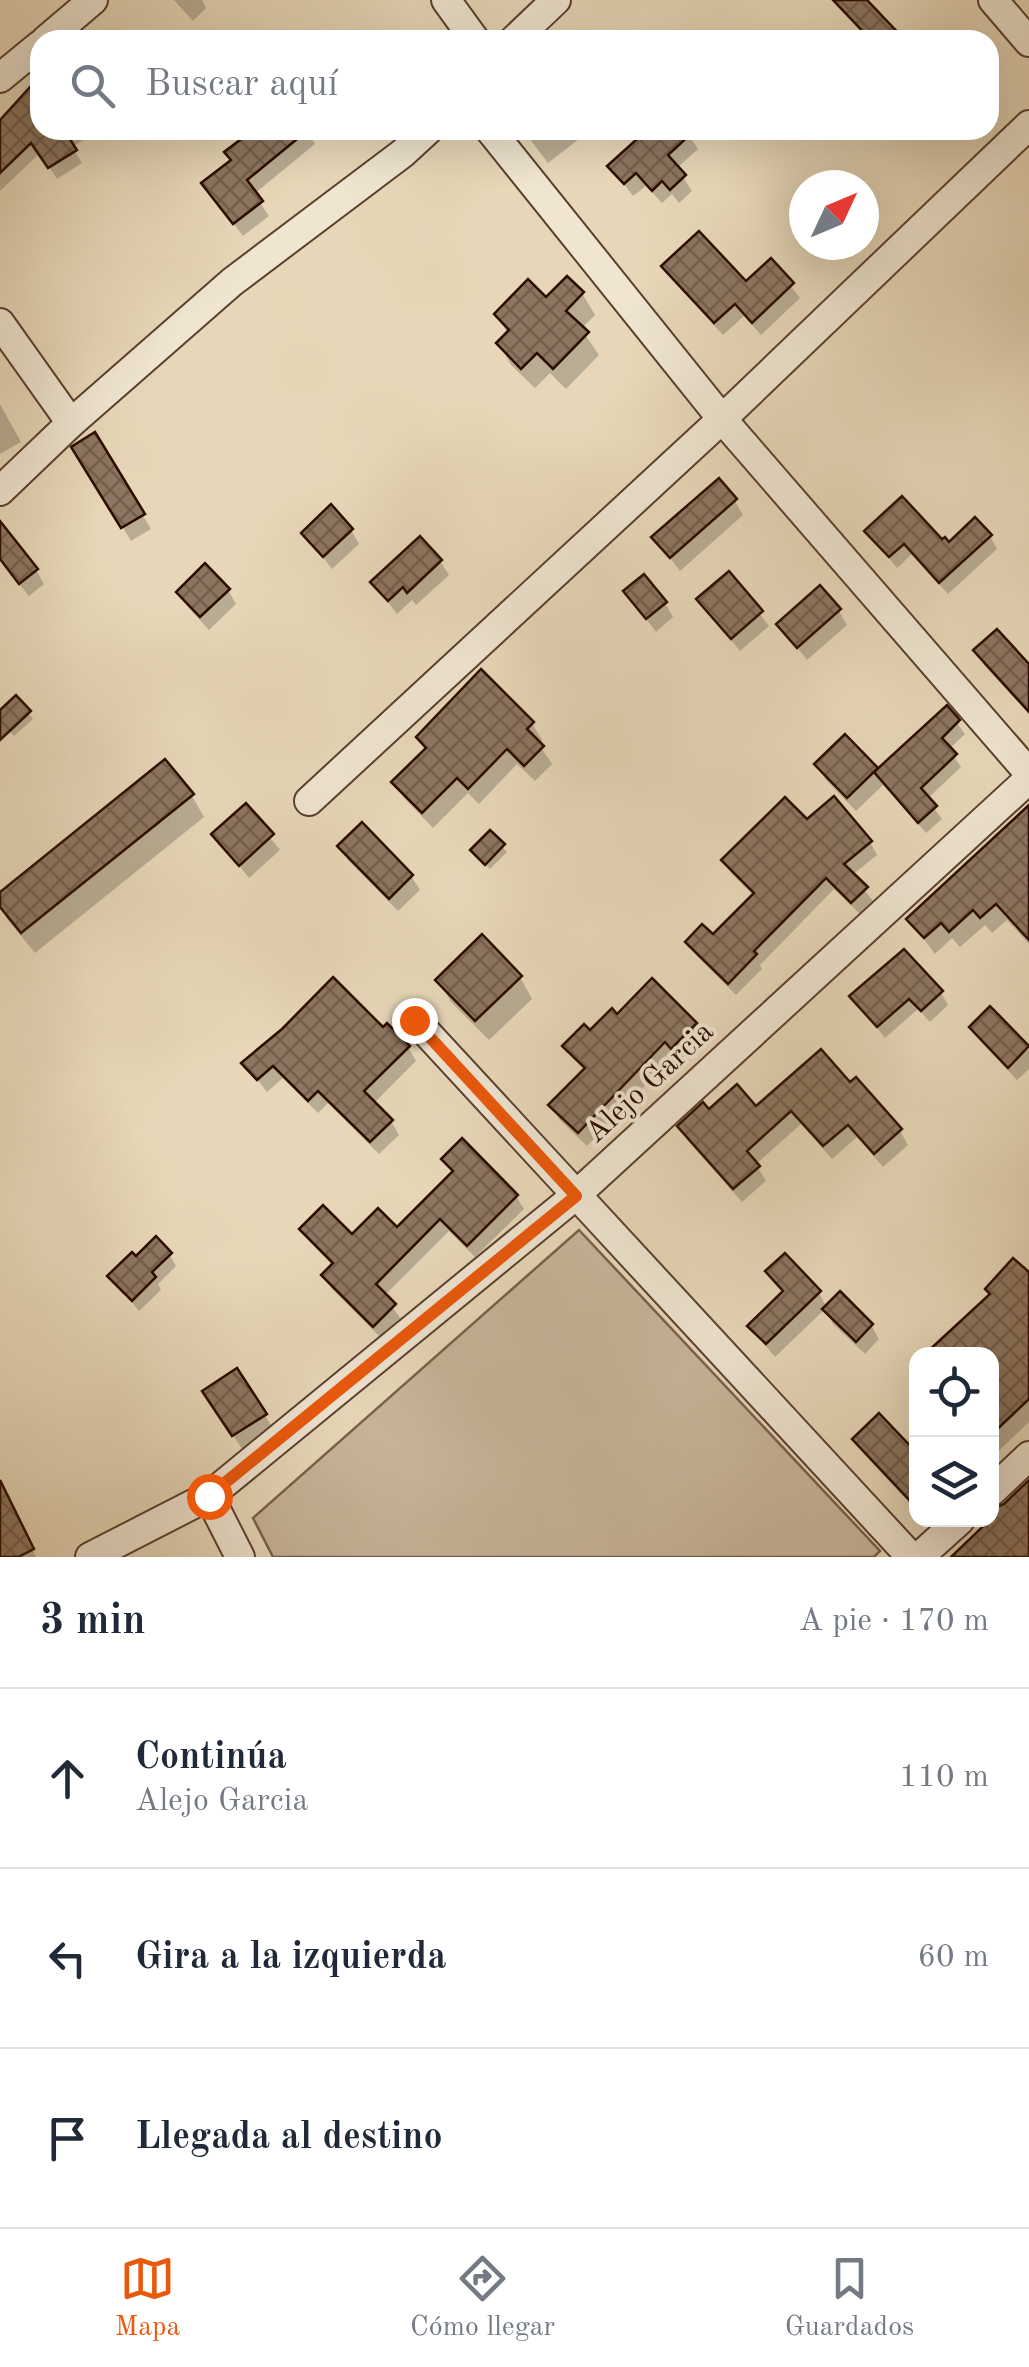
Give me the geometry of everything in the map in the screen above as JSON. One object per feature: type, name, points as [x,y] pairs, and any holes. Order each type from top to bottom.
[{"type":"street","points":[[58,30],[94,0]]},
{"type":"street","points":[[446,0],[468,30]]},
{"type":"street","points":[[524,30],[556,0]]},
{"type":"street","points":[[993,0],[1029,42]]},
{"type":"street","points":[[0,78],[30,53]]},
{"type":"street","points":[[308,800],[722,419],[1029,125]]},
{"type":"street","points":[[0,491],[71,423],[232,282],[417,140]]},
{"type":"street","points":[[498,140],[722,419],[1029,776]]},
{"type":"street","points":[[0,323],[71,423]]},
{"type":"street","name":"Alejo Garcia","points":[[90,1557],[209,1496],[576,1196],[1029,776]]},
{"type":"street","points":[[414,1020],[915,1557],[951,1527]]},
{"type":"street","points":[[999,1484],[1029,1456]]},
{"type":"street","points":[[209,1496],[240,1557]]},
{"type":"shaded area","points":[[579,1230],[880,1551],[874,1557],[273,1557],[253,1518]]},
{"type":"building","points":[[833,0],[867,0],[896,30],[862,30]]},
{"type":"building","points":[[30,87],[30,140],[70,140],[77,150],[48,168],[31,143],[0,173],[0,120]]},
{"type":"building","points":[[240,140],[296,140],[247,180],[263,201],[233,224],[201,183],[231,160],[224,152]]},
{"type":"building","points":[[636,140],[684,140],[668,155],[686,175],[670,190],[662,181],[652,191],[636,173],[624,184],[607,166]]},
{"type":"building","points":[[699,231],[746,281],[771,258],[794,283],[752,323],[735,304],[714,323],[661,266]]},
{"type":"building","points":[[567,276],[584,292],[566,311],[589,332],[553,369],[537,353],[521,369],[496,343],[509,330],[494,314],[528,279],[546,297]]},
{"type":"building","points":[[95,432],[145,514],[121,528],[71,447]]},
{"type":"building","points":[[719,478],[737,499],[670,558],[651,537]]},
{"type":"building","points":[[902,496],[942,539],[945,537],[949,542],[975,517],[992,535],[939,583],[904,544],[889,557],[864,531]]},
{"type":"building","points":[[331,504],[353,529],[323,557],[301,533]]},
{"type":"building","points":[[0,521],[38,569],[19,584],[0,559]]},
{"type":"building","points":[[420,536],[442,560],[407,593],[403,587],[388,601],[370,582]]},
{"type":"building","points":[[205,563],[230,589],[200,617],[176,592]]},
{"type":"building","points":[[729,571],[763,611],[731,639],[696,599]]},
{"type":"building","points":[[644,574],[667,602],[646,619],[623,591]]},
{"type":"building","points":[[820,585],[841,609],[797,648],[776,624]]},
{"type":"building","points":[[997,629],[1029,664],[1029,712],[973,650]]},
{"type":"building","points":[[481,669],[534,722],[527,729],[544,746],[524,766],[507,749],[468,789],[457,778],[422,813],[391,782],[426,748],[416,737]]},
{"type":"building","points":[[16,695],[31,711],[0,740],[0,710]]},
{"type":"building","points":[[947,705],[960,720],[942,738],[957,754],[921,788],[937,806],[918,823],[874,772]]},
{"type":"building","points":[[845,734],[878,768],[847,798],[814,764]]},
{"type":"building","points":[[165,759],[194,794],[21,933],[0,907],[0,892]]},
{"type":"building","points":[[834,796],[872,841],[844,864],[868,887],[851,903],[826,878],[754,951],[757,954],[728,984],[685,942],[702,924],[713,934],[754,893],[721,860],[785,797],[807,819]]},
{"type":"building","points":[[246,803],[274,834],[239,866],[211,834]]},
{"type":"building","points":[[1029,805],[1029,940],[996,904],[980,918],[973,910],[949,932],[941,923],[924,938],[906,919]]},
{"type":"building","points":[[362,822],[413,875],[389,899],[337,846]]},
{"type":"building","points":[[490,830],[505,844],[485,865],[470,850]]},
{"type":"building","points":[[482,934],[522,976],[475,1021],[435,980]]},
{"type":"building","points":[[904,949],[943,991],[921,1011],[909,999],[877,1027],[849,996]]},
{"type":"building","points":[[333,977],[383,1027],[387,1023],[410,1046],[364,1091],[393,1120],[370,1142],[318,1091],[308,1101],[273,1066],[257,1080],[241,1063],[282,1029]]},
{"type":"building","points":[[652,978],[697,1023],[671,1049],[665,1042],[578,1133],[548,1105],[585,1068],[562,1046],[584,1024],[590,1030],[612,1008],[617,1014]]},
{"type":"building","points":[[990,1006],[1029,1046],[1008,1068],[969,1027]]},
{"type":"building","points":[[821,1049],[850,1082],[856,1077],[902,1129],[874,1154],[848,1125],[823,1146],[791,1111],[747,1151],[760,1166],[733,1189],[677,1126],[703,1102],[709,1109],[737,1084],[756,1106]]},
{"type":"building","points":[[462,1138],[518,1195],[467,1246],[440,1219],[376,1284],[396,1304],[373,1327],[321,1275],[333,1263],[299,1229],[323,1205],[352,1234],[378,1208],[397,1227],[453,1171],[441,1159]]},
{"type":"building","points":[[156,1236],[172,1253],[152,1272],[156,1277],[132,1301],[107,1276]]},
{"type":"building","points":[[785,1253],[821,1291],[766,1344],[747,1326],[783,1291],[765,1271]]},
{"type":"building","points":[[1013,1258],[1029,1272],[1029,1399],[999,1427],[999,1347],[933,1347],[990,1294],[985,1289]]},
{"type":"building","points":[[840,1291],[873,1324],[856,1342],[822,1309]]},
{"type":"building","points":[[237,1368],[267,1414],[232,1436],[202,1391]]},
{"type":"building","points":[[879,1413],[909,1445],[909,1500],[852,1439]]},
{"type":"building","points":[[0,1480],[34,1549],[18,1557],[0,1557]]},
{"type":"building","points":[[1029,1480],[1029,1557],[951,1557],[982,1527],[999,1527],[999,1506]]},
{"type":"route","points":[[209,1496],[576,1196],[414,1020]]}]
